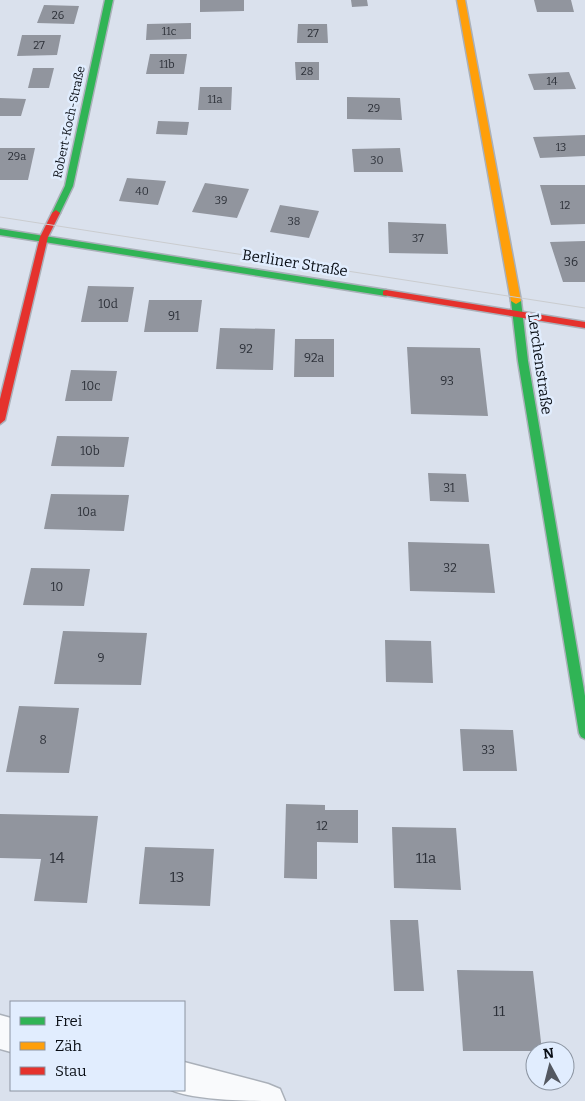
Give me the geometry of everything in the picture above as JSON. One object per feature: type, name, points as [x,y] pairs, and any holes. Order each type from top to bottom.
[{"type":"street","name":"Robert-Koch-Straße","points":[[0,420],[44,237],[69,186],[110,0]]},
{"type":"street","name":"Lerchenstraße","points":[[461,0],[518,314],[523,361],[585,733]]},
{"type":"street","name":"Berliner Straße","points":[[0,232],[44,237],[585,325]]},
{"type":"street","points":[[185,1079],[268,1101]]},
{"type":"building","points":[[200,0],[244,0],[244,11],[200,12]]},
{"type":"building","points":[[351,0],[367,0],[368,6],[352,7]]},
{"type":"building","points":[[534,0],[571,0],[574,12],[537,12]]},
{"type":"building","points":[[44,5],[79,6],[74,24],[37,23]]},
{"type":"building","points":[[191,23],[191,39],[146,40],[147,24]]},
{"type":"building","points":[[298,24],[327,24],[328,43],[297,43]]},
{"type":"building","points":[[22,35],[61,35],[57,55],[17,56]]},
{"type":"building","points":[[150,54],[187,54],[184,74],[146,74]]},
{"type":"building","points":[[295,62],[319,62],[319,80],[296,80]]},
{"type":"building","points":[[33,68],[54,68],[49,88],[28,88]]},
{"type":"building","points":[[569,72],[576,89],[534,90],[528,74]]},
{"type":"building","points":[[200,87],[232,87],[231,110],[198,110]]},
{"type":"building","points":[[347,97],[400,98],[402,120],[347,119]]},
{"type":"building","points":[[0,98],[26,99],[21,116],[0,116]]},
{"type":"building","points":[[158,121],[189,122],[187,135],[156,134]]},
{"type":"building","points":[[585,135],[585,156],[540,158],[533,137]]},
{"type":"building","points":[[0,148],[35,148],[28,180],[0,180]]},
{"type":"building","points":[[400,148],[403,172],[354,172],[352,149]]},
{"type":"building","points":[[127,178],[166,181],[158,205],[119,201]]},
{"type":"building","points":[[205,183],[249,189],[237,218],[192,212]]},
{"type":"building","points":[[540,185],[585,185],[585,224],[551,225]]},
{"type":"building","points":[[280,205],[319,211],[309,238],[270,232]]},
{"type":"building","points":[[388,222],[446,224],[448,254],[389,253]]},
{"type":"building","points":[[585,241],[585,282],[563,282],[550,242]]},
{"type":"building","points":[[88,286],[134,287],[128,322],[81,322]]},
{"type":"building","points":[[149,300],[202,300],[198,332],[144,332]]},
{"type":"building","points":[[220,328],[275,329],[273,370],[216,369]]},
{"type":"building","points":[[295,339],[334,339],[334,377],[294,377]]},
{"type":"building","points":[[407,347],[480,348],[488,416],[411,414]]},
{"type":"building","points":[[71,370],[117,371],[112,401],[65,401]]},
{"type":"building","points":[[57,436],[129,437],[124,467],[51,466]]},
{"type":"building","points":[[428,473],[466,474],[469,502],[430,501]]},
{"type":"building","points":[[51,494],[129,495],[124,531],[44,529]]},
{"type":"building","points":[[408,542],[489,544],[495,593],[410,591]]},
{"type":"building","points":[[31,568],[90,569],[84,606],[23,605]]},
{"type":"building","points":[[63,631],[147,633],[141,685],[54,684]]},
{"type":"building","points":[[385,640],[431,641],[433,683],[386,682]]},
{"type":"building","points":[[19,706],[79,708],[69,773],[6,772]]},
{"type":"building","points":[[460,729],[513,730],[517,771],[463,771]]},
{"type":"building","points":[[286,804],[325,805],[325,810],[358,810],[358,843],[317,842],[317,879],[284,878]]},
{"type":"building","points":[[0,814],[98,816],[87,903],[34,901],[41,859],[0,858]]},
{"type":"building","points":[[392,827],[456,828],[461,890],[394,888]]},
{"type":"building","points":[[145,847],[214,849],[210,906],[139,904]]},
{"type":"building","points":[[390,920],[418,920],[424,991],[394,991]]},
{"type":"building","points":[[457,970],[533,971],[541,1041],[525,1041],[525,1051],[463,1051]]},
{"type":"tram line","points":[[0,217],[585,308]]},
{"type":"traffic: fast","points":[[56,213],[69,186],[109,0]]},
{"type":"traffic: fast","points":[[0,232],[386,293]]},
{"type":"traffic: fast","points":[[516,301],[523,361],[585,733]]},
{"type":"traffic: slow","points":[[461,0],[516,301]]},
{"type":"traffic: jam","points":[[0,420],[44,237],[56,213]]},
{"type":"traffic: jam","points":[[386,293],[585,325]]}]
